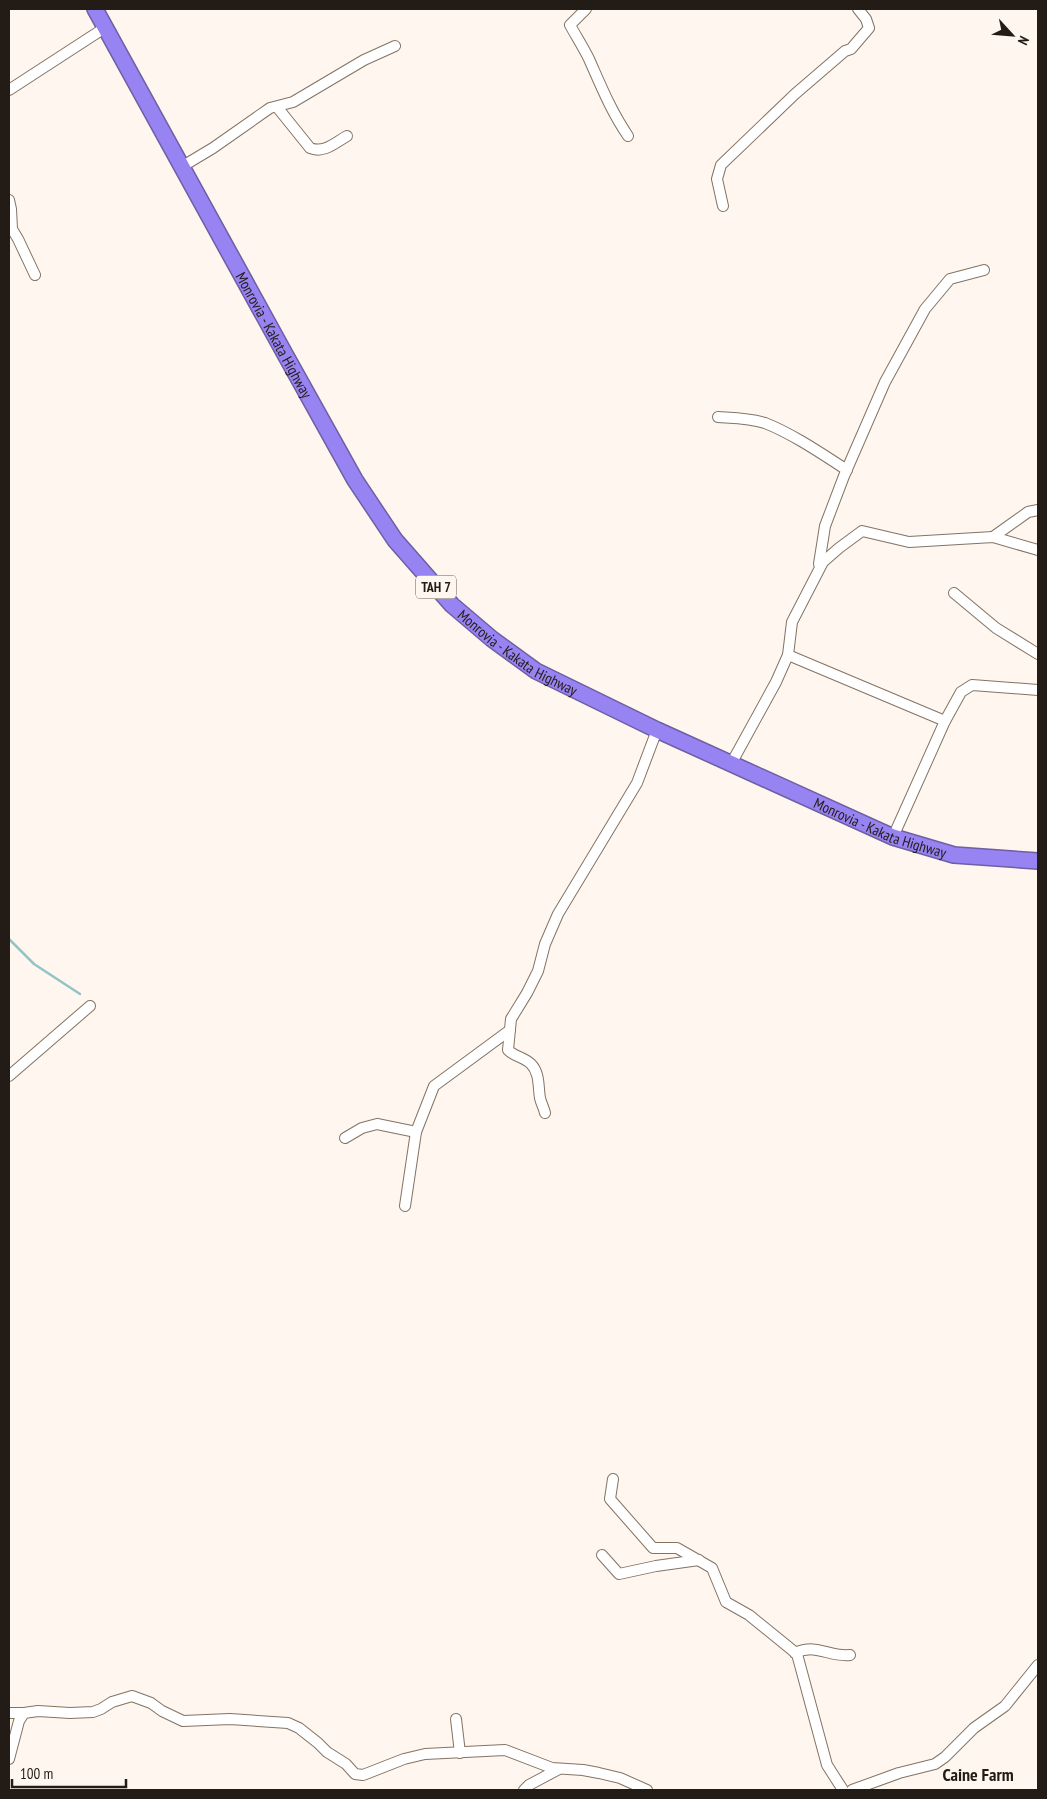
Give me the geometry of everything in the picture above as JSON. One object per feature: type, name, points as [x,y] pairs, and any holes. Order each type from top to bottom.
[{"type":"highway","name":"Monrovia - Kakata Highway","points":[[95,9],[322,422],[373,509],[395,540],[452,605],[492,639],[536,670],[657,730],[894,836],[954,855],[1038,861]]},
{"type":"street","points":[[586,9],[570,25],[588,58],[615,117],[628,136]]},
{"type":"street","points":[[723,206],[717,179],[721,165],[795,94],[845,51],[851,49],[869,28],[858,9]]},
{"type":"street","points":[[9,90],[106,27]]},
{"type":"street","points":[[182,166],[214,148],[270,108],[293,102],[364,60],[395,46]]},
{"type":"street","points":[[277,106],[310,148],[323,150],[347,136]]},
{"type":"street","points":[[9,200],[12,229],[35,274]]},
{"type":"street","points":[[819,564],[825,526],[847,470],[885,382],[925,309],[950,279],[984,270]]},
{"type":"street","points":[[718,417],[740,418],[764,423],[812,447],[847,470]]},
{"type":"street","points":[[993,537],[1028,512],[1038,510]]},
{"type":"street","points":[[731,764],[776,682],[788,655],[792,622],[823,562],[862,531],[909,542],[993,537],[1038,550]]},
{"type":"street","points":[[954,593],[996,628],[1038,654]]},
{"type":"street","points":[[788,655],[945,720]]},
{"type":"street","points":[[894,836],[945,720],[961,692],[972,684],[1038,689]]},
{"type":"street","points":[[545,1113],[540,1098],[537,1075],[533,1066],[525,1059],[515,1057],[508,1050],[511,1019],[538,970],[558,914],[637,782],[657,730]]},
{"type":"street","points":[[9,1076],[90,1006]]},
{"type":"street","points":[[405,1206],[416,1132],[434,1086],[510,1030]]},
{"type":"street","points":[[345,1138],[362,1128],[377,1124],[416,1132]]},
{"type":"street","points":[[613,1479],[610,1499],[652,1548],[677,1548],[712,1568],[726,1602],[749,1615],[797,1654],[827,1765],[843,1790]]},
{"type":"street","points":[[602,1555],[619,1574],[656,1566],[699,1560]]},
{"type":"street","points":[[794,1653],[808,1648],[815,1648],[837,1655],[850,1655]]},
{"type":"street","points":[[852,1790],[899,1773],[935,1764],[945,1757],[974,1728],[1005,1706],[1038,1665]]},
{"type":"street","points":[[9,1714],[38,1711],[55,1713],[93,1712],[102,1710],[112,1702],[132,1696],[151,1703],[162,1711],[183,1721],[206,1719],[288,1723],[299,1728],[327,1752],[346,1764],[354,1774],[363,1775],[425,1754],[505,1750],[552,1768],[583,1770],[620,1778],[647,1790]]},
{"type":"street","points":[[9,1758],[19,1721],[24,1713]]},
{"type":"street","points":[[456,1719],[460,1753]]},
{"type":"street","points":[[524,1790],[529,1785],[559,1769]]},
{"type":"waterway","points":[[9,939],[34,964],[80,994]]},
{"type":"district","name":"Caine Farm","points":[[978,1774]]}]
